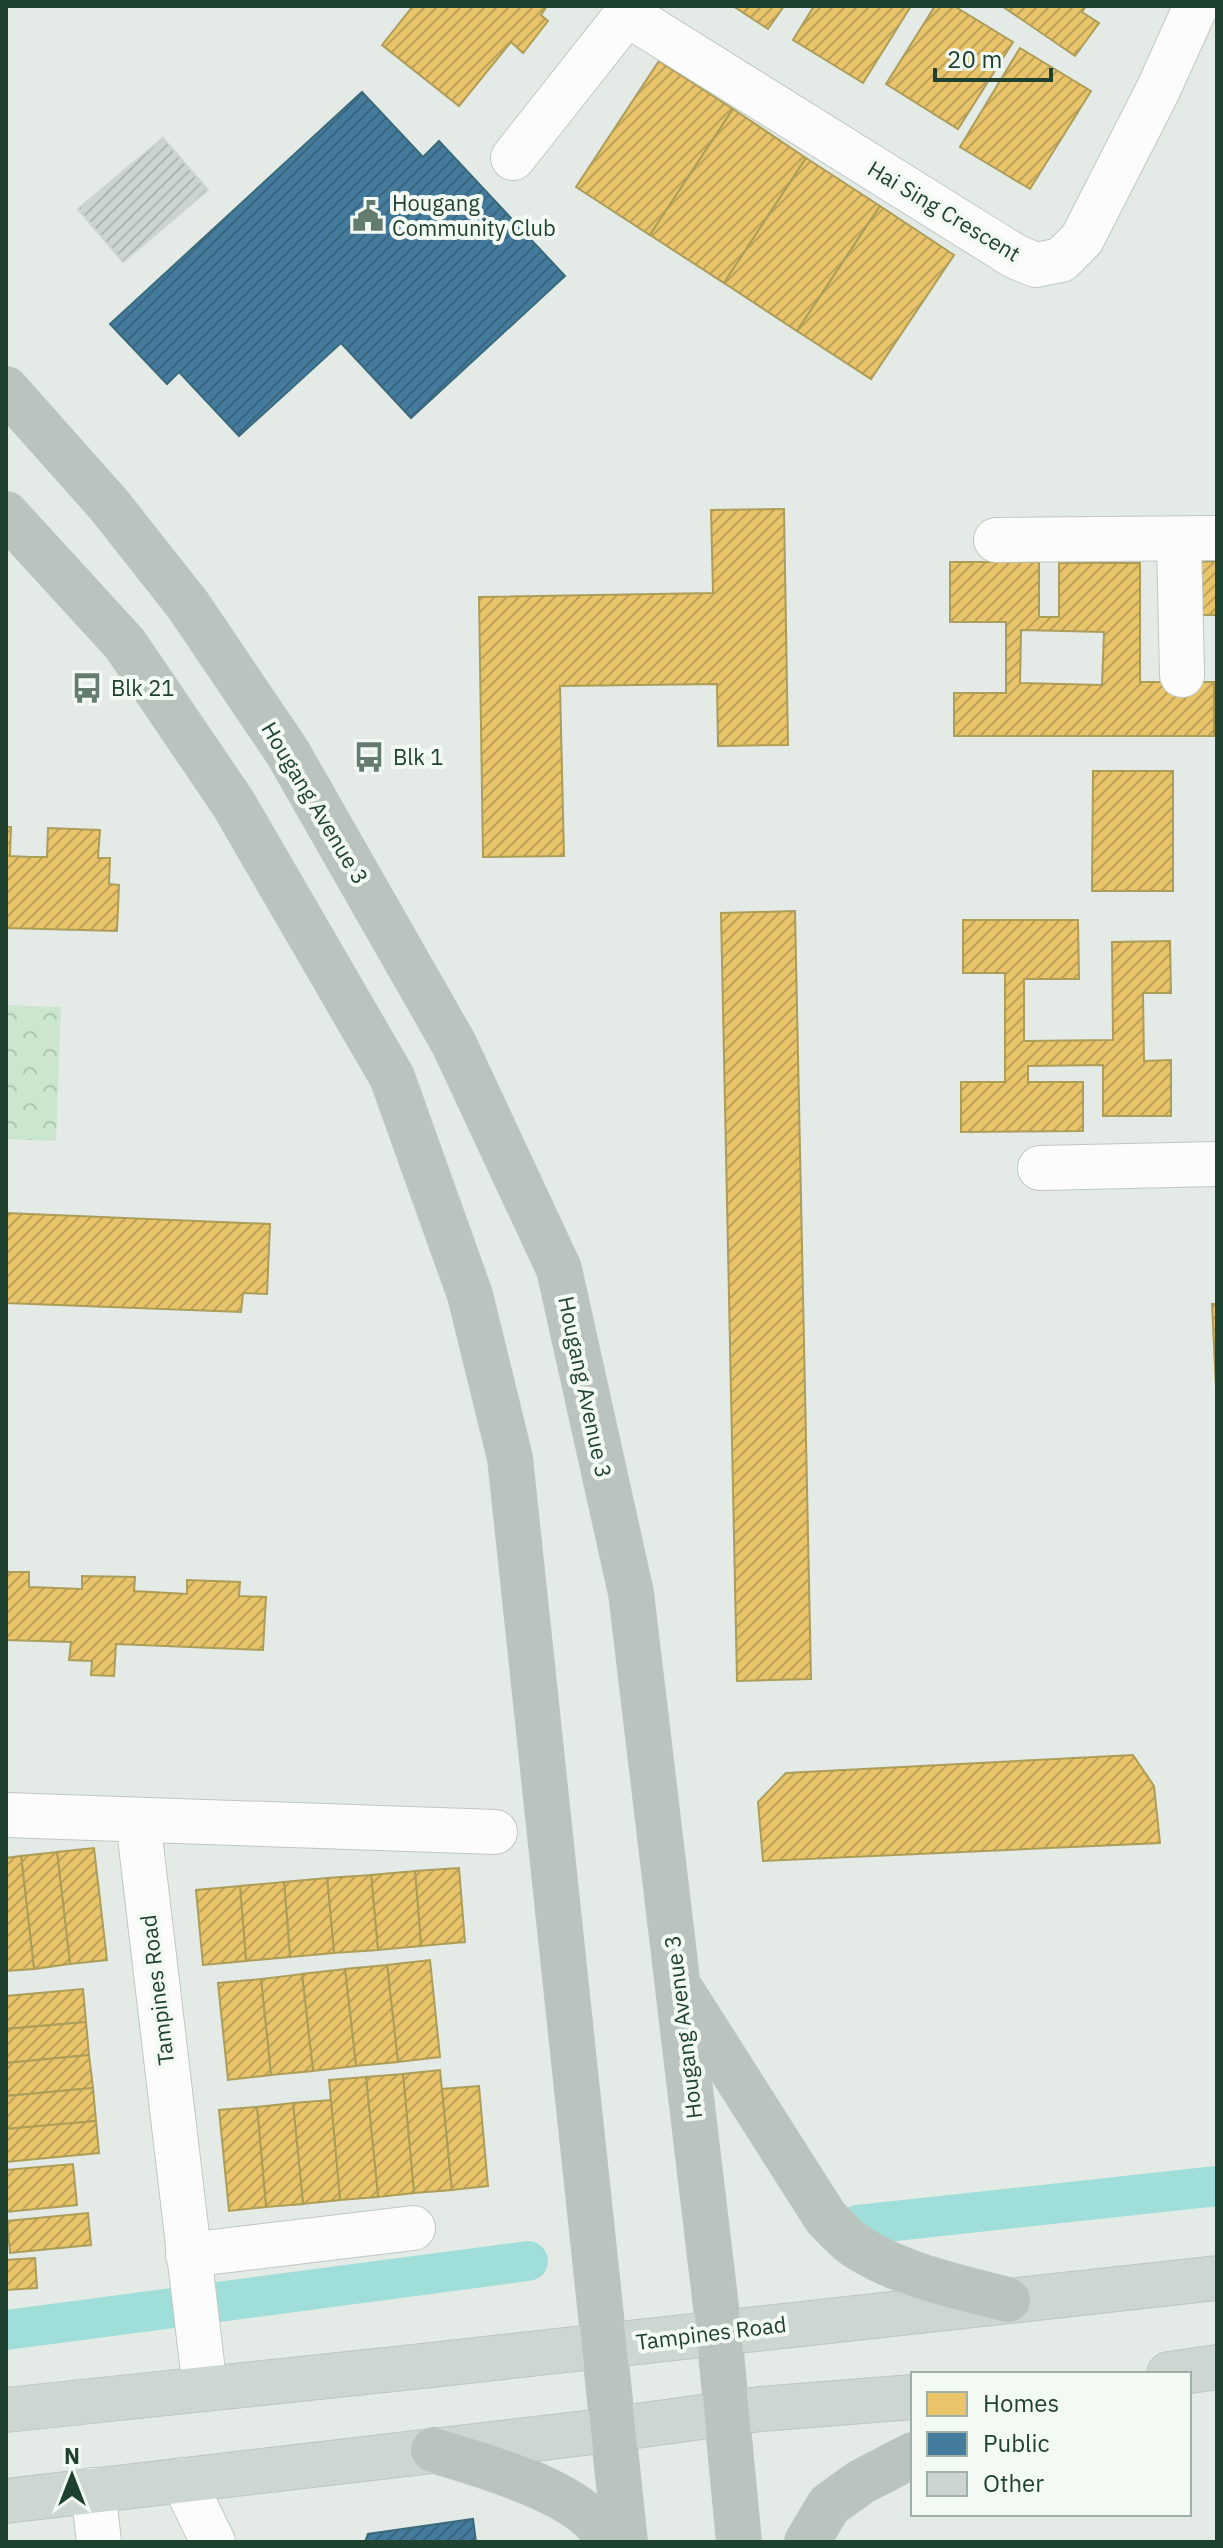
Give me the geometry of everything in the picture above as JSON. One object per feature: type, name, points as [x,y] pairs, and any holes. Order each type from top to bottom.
[{"type":"highway","name":"Hougang Avenue 3","points":[[6,389],[109,505],[188,605],[288,753],[454,1044],[559,1269],[631,1593],[719,2332],[739,2542]]},
{"type":"highway","points":[[6,514],[125,644],[233,803],[392,1077],[470,1295],[510,1458],[625,2542]]},
{"type":"highway","points":[[678,1984],[826,2218],[856,2247],[898,2268],[1008,2300]]},
{"type":"highway","points":[[433,2450],[501,2471],[539,2487],[584,2512],[605,2535],[607,2542]]},
{"type":"highway","points":[[807,2542],[829,2505],[861,2482],[911,2456]]},
{"type":"main road","name":"Tampines Road","points":[[6,2410],[1217,2278]]},
{"type":"main road","points":[[1183,2372],[1217,2367]]},
{"type":"main road","points":[[6,2501],[728,2413],[911,2397]]},
{"type":"street","name":"Hai Sing Crescent","points":[[630,10],[1016,257],[1036,265],[1061,260],[1082,239],[1158,90],[1196,6]]},
{"type":"street","points":[[513,158],[630,10]]},
{"type":"street","points":[[996,540],[1198,538],[1182,675]]},
{"type":"street","points":[[1040,1168],[1217,1164]]},
{"type":"street","points":[[6,1815],[495,1832]]},
{"type":"street","name":"Tampines Road","points":[[138,1820],[205,2389]]},
{"type":"street","points":[[189,2261],[413,2228]]},
{"type":"street","points":[[183,2480],[213,2542]]},
{"type":"street","points":[[93,2490],[99,2542]]},
{"type":"green space","points":[[6,1005],[61,1007],[56,1141],[6,1139]]},
{"type":"building: Homes","points":[[413,6],[547,6],[541,15],[548,21],[523,53],[511,42],[459,106],[382,45]]},
{"type":"building: Homes","points":[[733,6],[784,6],[768,29]]},
{"type":"building: Homes","points":[[814,6],[911,6],[863,83],[793,40]]},
{"type":"building: Homes","points":[[935,6],[954,6],[1013,42],[958,129],[886,84]]},
{"type":"building: Homes","points":[[1002,6],[1086,6],[1082,12],[1099,23],[1075,56]]},
{"type":"building: Homes","points":[[1020,48],[1091,91],[1030,189],[960,147]]},
{"type":"building: Homes","points":[[659,61],[733,109],[650,235],[576,187]]},
{"type":"building: Homes","points":[[733,109],[806,158],[724,283],[650,235]]},
{"type":"building: Homes","points":[[806,158],[880,206],[797,331],[724,283]]},
{"type":"building: Homes","points":[[880,206],[954,255],[871,379],[797,331]]},
{"type":"building: Homes","points":[[784,509],[788,745],[718,746],[717,684],[560,686],[564,856],[483,857],[479,597],[713,593],[711,510]]},
{"type":"building: Homes","points":[[1217,561],[1217,615],[1198,615],[1197,562]]},
{"type":"building: Homes","points":[[950,562],[1039,562],[1039,617],[1059,617],[1059,563],[1140,563],[1140,682],[1214,682],[1214,736],[954,736],[954,693],[1006,693],[1006,622],[950,622]],"holes":[[[1021,630],[1104,632],[1102,685],[1020,683]]]},
{"type":"building: Homes","points":[[1093,771],[1173,771],[1173,891],[1092,891]]},
{"type":"building: Homes","points":[[6,827],[11,827],[10,856],[30,857],[47,857],[48,828],[100,830],[98,858],[110,858],[109,884],[119,885],[117,931],[6,928]]},
{"type":"building: Homes","points":[[795,911],[811,1679],[737,1681],[721,913]]},
{"type":"building: Homes","points":[[963,920],[1078,920],[1079,979],[1024,979],[1024,1041],[1113,1040],[1112,942],[1170,941],[1171,993],[1143,993],[1144,1061],[1171,1060],[1171,1116],[1103,1116],[1103,1065],[1028,1066],[1028,1082],[1083,1082],[1083,1131],[961,1132],[961,1082],[1005,1082],[1005,973],[963,973]]},
{"type":"building: Homes","points":[[6,1213],[270,1224],[267,1294],[243,1293],[241,1312],[6,1303]]},
{"type":"building: Homes","points":[[1212,1304],[1217,1304],[1217,1408]]},
{"type":"building: Homes","points":[[6,1572],[29,1572],[29,1587],[82,1589],[82,1576],[135,1577],[134,1591],[187,1594],[187,1580],[240,1582],[239,1596],[266,1597],[263,1650],[116,1644],[114,1676],[91,1675],[92,1661],[69,1660],[71,1642],[6,1640]]},
{"type":"building: Homes","points":[[1133,1755],[1154,1786],[1160,1843],[763,1861],[758,1802],[786,1773]]},
{"type":"building: Homes","points":[[94,1848],[107,1960],[70,1964],[57,1852]]},
{"type":"building: Homes","points":[[57,1852],[70,1964],[34,1969],[21,1856]]},
{"type":"building: Homes","points":[[21,1856],[34,1969],[6,1971],[6,1858]]},
{"type":"building: Homes","points":[[459,1868],[465,1942],[421,1946],[415,1871]]},
{"type":"building: Homes","points":[[415,1871],[421,1946],[378,1950],[371,1875]]},
{"type":"building: Homes","points":[[371,1875],[378,1950],[334,1953],[327,1878]]},
{"type":"building: Homes","points":[[327,1878],[334,1953],[290,1957],[284,1882]]},
{"type":"building: Homes","points":[[284,1882],[290,1957],[246,1961],[240,1886]]},
{"type":"building: Homes","points":[[240,1886],[246,1961],[203,1965],[196,1890]]},
{"type":"building: Homes","points":[[430,1960],[440,2057],[398,2062],[387,1965]]},
{"type":"building: Homes","points":[[387,1965],[398,2062],[356,2066],[345,1969]]},
{"type":"building: Homes","points":[[345,1969],[356,2066],[313,2071],[302,1974]]},
{"type":"building: Homes","points":[[302,1974],[313,2071],[271,2075],[261,1979]]},
{"type":"building: Homes","points":[[261,1979],[271,2075],[228,2080],[218,1983]]},
{"type":"building: Homes","points":[[83,1989],[86,2022],[6,2029],[6,1996]]},
{"type":"building: Homes","points":[[86,2022],[89,2055],[6,2063],[6,2029]]},
{"type":"building: Homes","points":[[89,2055],[93,2088],[6,2096],[6,2063]]},
{"type":"building: Homes","points":[[440,2070],[452,2190],[414,2193],[403,2074]]},
{"type":"building: Homes","points":[[403,2074],[414,2193],[378,2197],[366,2077]]},
{"type":"building: Homes","points":[[366,2077],[378,2197],[340,2200],[329,2080]]},
{"type":"building: Homes","points":[[479,2086],[488,2186],[452,2190],[442,2089]]},
{"type":"building: Homes","points":[[93,2088],[96,2121],[6,2129],[6,2096]]},
{"type":"building: Homes","points":[[331,2100],[340,2200],[303,2204],[293,2103]]},
{"type":"building: Homes","points":[[293,2103],[303,2204],[266,2207],[257,2107]]},
{"type":"building: Homes","points":[[257,2107],[266,2207],[229,2211],[219,2110]]},
{"type":"building: Homes","points":[[96,2121],[99,2153],[6,2162],[6,2129]]},
{"type":"building: Homes","points":[[73,2164],[77,2205],[6,2212],[6,2170]]},
{"type":"building: Homes","points":[[88,2213],[91,2245],[10,2253],[7,2221]]},
{"type":"building: Homes","points":[[35,2258],[37,2288],[6,2290],[6,2260]]},
{"type":"building: Public","name":"Hougang Community Club","points":[[362,92],[423,157],[439,141],[565,276],[411,418],[341,343],[239,436],[179,372],[167,384],[110,324]]},
{"type":"building: Public","points":[[473,2519],[476,2542],[365,2542],[368,2534]]},
{"type":"building: Other","points":[[163,138],[208,190],[123,262],[78,209]]},
{"type":"waterway","points":[[858,2225],[1217,2186]]},
{"type":"waterway","points":[[6,2330],[528,2261]]},
{"type":"place","name":"Hougang Community Club","points":[[368,216]]},
{"type":"place","name":"Blk 21","points":[[87,688]]},
{"type":"place","name":"Blk 1","points":[[369,757]]}]
